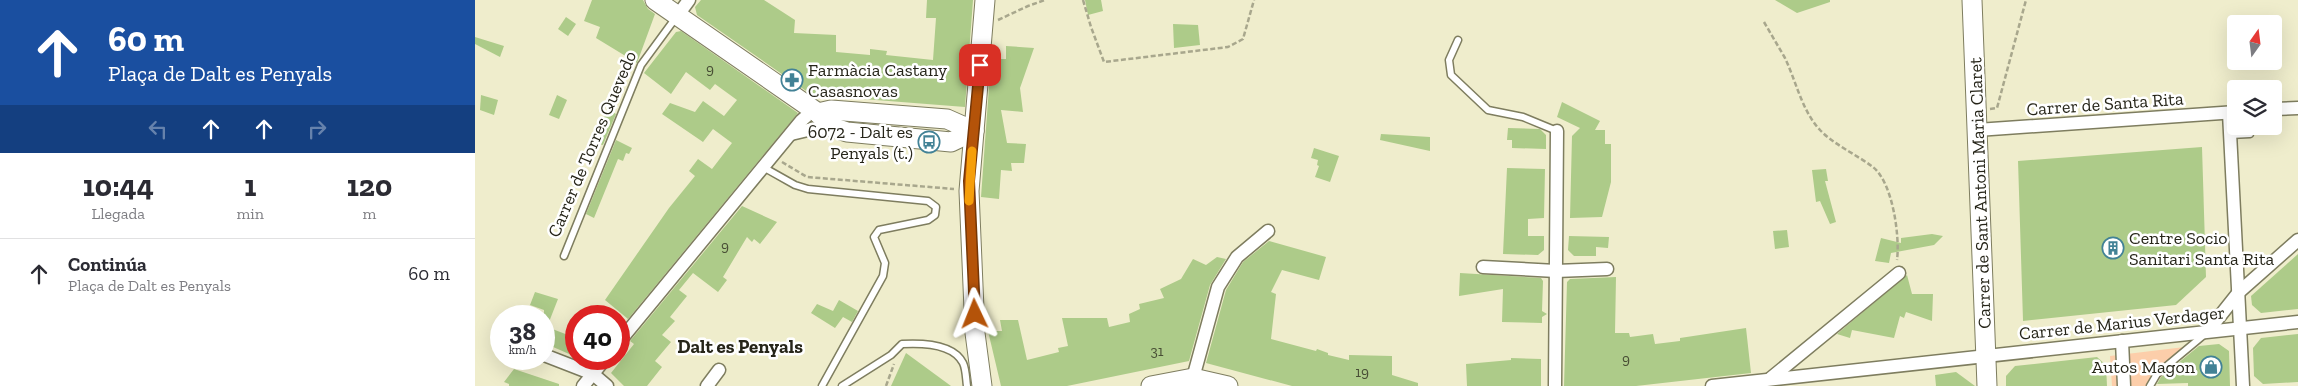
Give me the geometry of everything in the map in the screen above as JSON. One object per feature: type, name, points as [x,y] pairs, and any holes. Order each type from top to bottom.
[{"type":"street","points":[[655,0],[818,113],[832,127]]},
{"type":"street","name":"Carrer de Torres Quevedo","points":[[677,15],[689,0]]},
{"type":"street","points":[[982,386],[975,333],[969,186],[985,0]]},
{"type":"street","name":"Carrer de Sant Antoni Maria Claret","points":[[1972,0],[1987,386]]},
{"type":"street","points":[[2282,109],[2298,108]]},
{"type":"street","points":[[630,329],[809,114],[831,110],[947,119],[974,131]]},
{"type":"street","name":"Carrer de Santa Rita","points":[[1977,130],[2227,112]]},
{"type":"street","points":[[791,134],[832,127],[847,132],[951,142],[974,131]]},
{"type":"street","points":[[1555,386],[1557,131]]},
{"type":"street","points":[[2230,135],[2243,386]]},
{"type":"street","points":[[951,142],[959,150],[969,186]]},
{"type":"street","points":[[1193,378],[1218,287],[1237,257],[1268,231]]},
{"type":"street","points":[[2208,332],[2239,292],[2298,240]]},
{"type":"street","points":[[1483,267],[1556,271],[1607,269]]},
{"type":"street","points":[[1771,378],[1897,275]]},
{"type":"street","name":"Carrer de Marius Verdager","points":[[1712,386],[1771,378],[2298,322]]},
{"type":"street","points":[[2122,341],[2124,386]]},
{"type":"street","points":[[555,359],[593,374],[607,386]]},
{"type":"street","points":[[583,386],[596,370]]},
{"type":"street","points":[[707,386],[719,370]]},
{"type":"street","points":[[1151,386],[1193,378],[1228,386]]},
{"type":"lane","name":"Carrer de Torres Quevedo","points":[[564,256],[641,65],[677,15]]},
{"type":"lane","points":[[1458,40],[1449,60],[1451,75],[1488,110],[1523,117],[1557,131]]},
{"type":"lane","points":[[763,167],[795,185],[807,189],[928,201],[936,207],[935,215],[928,220],[879,230],[874,237],[885,263],[883,276],[822,386]]},
{"type":"lane","points":[[2150,386],[2157,374],[2208,332]]},
{"type":"lane","points":[[842,386],[884,359],[902,344],[946,348],[963,362],[967,386]]},
{"type":"path","points":[[997,28],[998,20],[1045,0]]},
{"type":"path","points":[[1083,0],[1104,62],[1228,47],[1243,39],[1254,0]]},
{"type":"path","points":[[1976,111],[1997,108],[2026,0]]},
{"type":"path","points":[[1764,22],[1785,59],[1806,110],[1820,130],[1875,169],[1885,184],[1898,235],[1897,275]]},
{"type":"path","points":[[775,153],[785,165],[807,177],[969,186]]},
{"type":"shaded area","points":[[2193,346],[2152,386],[2112,386],[2110,356]]},
{"type":"building","points":[[592,0],[643,0],[648,9],[655,14],[637,63],[596,38],[600,27],[584,21]]},
{"type":"building","points":[[701,0],[764,0],[795,20],[794,33],[836,35],[836,52],[870,55],[870,49],[887,51],[886,55],[933,60],[936,18],[926,18],[927,0],[973,0],[965,107],[812,95],[697,15],[695,7]]},
{"type":"building","points":[[1085,0],[1101,0],[1103,11],[1088,15]]},
{"type":"building","points":[[1775,0],[1830,0],[1830,2],[1797,13]]},
{"type":"building","points":[[566,17],[576,24],[568,36],[558,29]]},
{"type":"building","points":[[1173,24],[1198,25],[1200,45],[1174,48]]},
{"type":"building","points":[[681,31],[798,113],[630,317],[630,305],[611,305],[605,300],[669,208],[695,176],[689,171],[698,159],[712,169],[732,143],[713,129],[703,142],[662,114],[670,103],[695,112],[703,101],[724,116],[737,100],[715,84],[710,90],[686,72],[671,94],[644,73],[676,32]]},
{"type":"building","points":[[475,37],[504,46],[500,57],[475,44]]},
{"type":"building","points":[[1006,46],[1034,48],[1020,88],[1023,112],[1001,110],[1007,143],[1026,144],[1024,163],[1011,163],[1012,171],[1001,170],[999,199],[981,197],[991,59],[1006,59]]},
{"type":"building","points":[[481,95],[498,100],[494,115],[480,110]]},
{"type":"building","points":[[557,95],[567,100],[559,119],[549,115]]},
{"type":"building","points":[[1562,102],[1600,121],[1595,130],[1605,130],[1605,144],[1611,144],[1611,182],[1602,217],[1570,218],[1572,136],[1580,128],[1557,117]]},
{"type":"building","points":[[607,109],[616,114],[603,145],[596,143]]},
{"type":"building","points":[[1508,128],[1540,129],[1546,135],[1546,149],[1512,148],[1512,140],[1507,140]]},
{"type":"building","points":[[1381,134],[1430,137],[1430,151],[1380,140]]},
{"type":"building","points":[[616,140],[632,148],[629,154],[626,153],[623,161],[618,159],[594,218],[586,214]]},
{"type":"building","name":"Centre Socio Sanitari Santa Rita","points":[[2202,147],[2206,277],[2176,305],[2023,321],[2018,161]]},
{"type":"building","points":[[1314,148],[1339,156],[1330,182],[1315,177],[1319,166],[1317,165],[1318,160],[1311,158]]},
{"type":"building","points":[[1507,168],[1545,169],[1544,218],[1528,219],[1528,236],[1544,236],[1544,250],[1538,255],[1503,254]]},
{"type":"building","points":[[1826,169],[1828,181],[1825,181],[1836,222],[1830,224],[1820,201],[1816,202],[1812,170]]},
{"type":"building","points":[[742,206],[777,222],[760,244],[754,239],[752,242],[747,237],[723,277],[727,280],[718,292],[693,273],[679,290],[687,296],[670,317],[675,321],[662,335],[671,342],[655,361],[662,367],[647,386],[624,386],[611,373],[613,370],[630,370],[630,349],[634,344],[630,341]]},
{"type":"building","points":[[1787,230],[1789,247],[1775,249],[1773,231]]},
{"type":"building","points":[[1932,234],[1943,236],[1934,245],[1891,253],[1889,263],[1875,261],[1881,238],[1901,243],[1901,238]]},
{"type":"building","points":[[1569,236],[1609,237],[1608,248],[1596,247],[1596,256],[1574,256],[1568,250]]},
{"type":"building","points":[[1269,241],[1326,257],[1319,280],[1282,270],[1271,292],[1276,294],[1271,339],[1316,351],[1317,349],[1328,353],[1328,355],[1349,360],[1349,355],[1392,356],[1392,375],[1418,383],[1418,386],[1292,386],[1206,363],[1226,290],[1243,262]]},
{"type":"building","points":[[2298,254],[2298,309],[2261,313],[2252,305],[2251,296]]},
{"type":"building","points":[[1217,257],[1226,259],[1210,285],[1189,361],[1067,386],[1001,386],[988,331],[1002,331],[1000,320],[1018,320],[1027,360],[1059,352],[1058,348],[1068,346],[1062,318],[1107,318],[1109,327],[1130,322],[1129,314],[1140,309],[1139,304],[1164,298],[1160,289],[1181,279],[1193,259],[1206,265]]},
{"type":"building","points":[[1460,273],[1541,278],[1543,281],[1542,311],[1547,314],[1542,317],[1542,323],[1502,322],[1503,289],[1459,296]]},
{"type":"building","points":[[1907,275],[1912,294],[1933,294],[1932,321],[1906,312],[1904,318],[1900,316],[1894,338],[1852,330],[1850,338],[1837,334]]},
{"type":"building","points":[[1616,277],[1615,333],[1629,333],[1630,337],[1653,334],[1655,344],[1680,341],[1680,338],[1746,328],[1751,373],[1636,386],[1564,386],[1567,282],[1570,279]]},
{"type":"building","points":[[535,292],[558,299],[555,307],[555,305],[530,305]]},
{"type":"building","points":[[839,300],[858,311],[852,322],[843,317],[835,328],[811,313],[817,304],[833,311]]},
{"type":"building","points":[[555,330],[565,334],[565,352],[555,348]]},
{"type":"building","points":[[2298,334],[2298,382],[2263,384],[2254,376],[2253,348],[2261,338]]},
{"type":"building","name":"Autos Magon","points":[[2219,344],[2229,351],[2230,386],[2188,386],[2188,383],[2157,384],[2161,377],[2199,346]]},
{"type":"building","points":[[906,353],[951,386],[891,386]]},
{"type":"building","points":[[2097,357],[2106,365],[2107,386],[2006,386],[2006,376],[2015,366]]},
{"type":"building","points":[[1511,358],[1541,359],[1541,386],[1467,386],[1466,364],[1511,360]]},
{"type":"building","points":[[513,370],[517,370],[559,384],[559,386],[509,386],[509,384],[504,382]]},
{"type":"building","points":[[1956,372],[1975,386],[1936,386],[1935,375]]},
{"type":"slow traffic","points":[[969,201],[972,151]]},
{"type":"place","name":"Farmàcia Castany Casasnovas","points":[[792,80]]},
{"type":"place","name":"6072 - Dalt es Penyals (t.)","points":[[929,142]]},
{"type":"place","name":"Centre Socio Sanitari Santa Rita","points":[[2113,248]]},
{"type":"place","name":"Autos Magon","points":[[2211,367]]},
{"type":"district","name":"Dalt es Penyals","points":[[740,346]]},
{"type":"route","points":[[975,314],[969,181],[980,65]]}]
